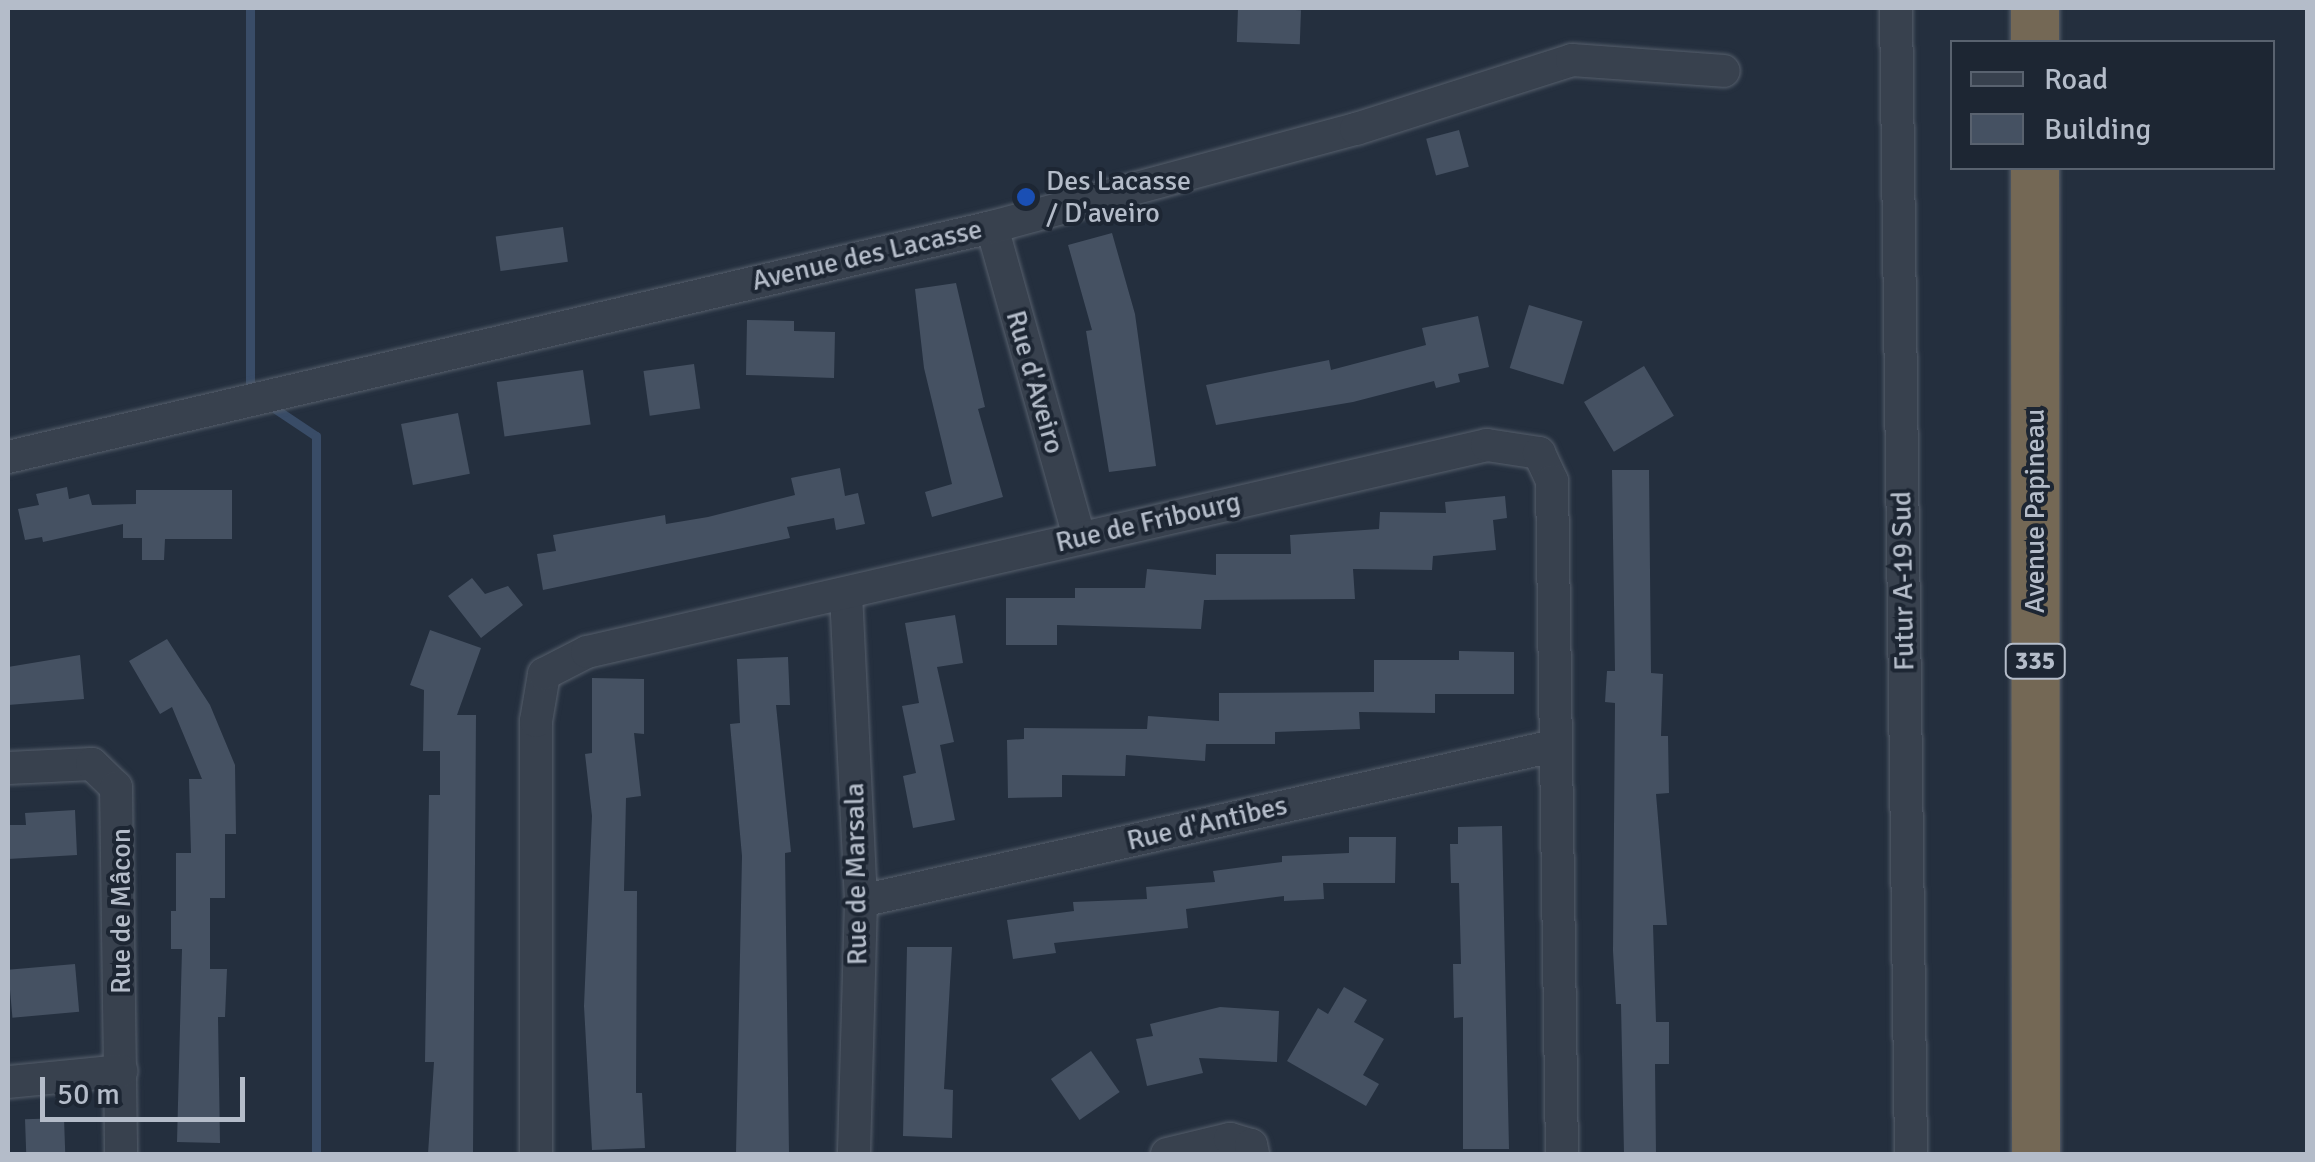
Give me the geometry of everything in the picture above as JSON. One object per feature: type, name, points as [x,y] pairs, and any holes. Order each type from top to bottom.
[{"type":"highway","points":[[2034,8],[2035,40]]},
{"type":"highway","name":"Avenue Papineau","points":[[2035,170],[2036,1154]]},
{"type":"street","name":"Futur A-19 Sud","points":[[1896,8],[1910,1154]]},
{"type":"street","name":"Avenue des Lacasse","points":[[8,457],[992,227],[1356,128],[1572,60],[1724,71]]},
{"type":"street","name":"Rue d'Aveiro","points":[[992,227],[1080,537]]},
{"type":"street","name":"Rue de Fribourg","points":[[536,1154],[536,721],[544,674],[587,652],[1487,446],[1539,453],[1552,481],[1562,1154]]},
{"type":"street","name":"Rue de Marsala","points":[[846,594],[861,901],[854,1154]]},
{"type":"street","name":"Rue d'Antibes","points":[[861,901],[1554,746]]},
{"type":"street","name":"Rue de Mâcon","points":[[8,768],[92,764],[116,787],[121,1154]]},
{"type":"street","points":[[8,1082],[121,1072]]},
{"type":"street","points":[[1168,1154],[1230,1139],[1251,1145],[1253,1154]]},
{"type":"building","points":[[1238,8],[1301,10],[1300,44],[1237,42]]},
{"type":"building","points":[[1459,130],[1469,167],[1436,176],[1426,139]]},
{"type":"building","points":[[563,227],[568,262],[501,271],[496,236]]},
{"type":"building","points":[[1112,233],[1135,314],[1156,466],[1109,472],[1086,331],[1092,330],[1068,245]]},
{"type":"building","points":[[956,283],[985,407],[978,409],[1003,497],[932,517],[925,492],[952,484],[924,368],[915,289]]},
{"type":"building","points":[[1529,305],[1583,321],[1563,384],[1510,368]]},
{"type":"building","points":[[1478,316],[1489,367],[1458,374],[1460,382],[1436,388],[1434,381],[1353,402],[1216,425],[1206,385],[1329,360],[1331,370],[1426,345],[1422,328]]},
{"type":"building","points":[[747,320],[794,321],[794,331],[835,332],[834,378],[746,375]]},
{"type":"building","points":[[694,364],[700,409],[650,416],[643,371]]},
{"type":"building","points":[[1644,366],[1674,416],[1614,452],[1584,402]]},
{"type":"building","points":[[583,370],[591,424],[505,437],[497,382]]},
{"type":"building","points":[[458,413],[470,474],[413,485],[401,424]]},
{"type":"building","points":[[840,468],[845,496],[858,493],[865,524],[836,530],[834,518],[787,527],[790,538],[543,590],[537,554],[556,551],[553,535],[665,515],[666,524],[708,517],[795,495],[791,478]]},
{"type":"building","points":[[1612,470],[1649,470],[1651,673],[1663,674],[1661,736],[1668,736],[1669,793],[1656,794],[1667,925],[1653,925],[1656,1022],[1669,1022],[1669,1064],[1655,1064],[1656,1154],[1624,1154],[1621,1004],[1616,1004],[1613,951],[1615,703],[1605,702],[1607,671],[1615,671]]},
{"type":"building","points":[[67,487],[69,499],[89,494],[92,505],[136,504],[136,490],[232,490],[232,539],[165,539],[164,560],[142,560],[142,538],[123,538],[123,524],[43,542],[42,537],[25,540],[18,509],[39,505],[36,494]]},
{"type":"building","points":[[1505,496],[1507,518],[1493,520],[1496,550],[1433,556],[1432,570],[1353,569],[1355,599],[1204,600],[1201,629],[1057,625],[1057,645],[1006,645],[1006,598],[1075,598],[1075,588],[1145,588],[1147,569],[1216,575],[1216,554],[1291,554],[1290,535],[1379,529],[1380,512],[1446,513],[1445,502]]},
{"type":"building","points":[[472,578],[485,594],[508,586],[523,605],[481,638],[448,596]]},
{"type":"building","points":[[955,615],[963,663],[937,667],[954,742],[940,745],[955,820],[913,828],[903,776],[916,773],[902,706],[919,703],[905,623]]},
{"type":"building","points":[[430,630],[481,648],[457,715],[476,715],[473,1154],[428,1154],[434,1062],[425,1062],[429,795],[440,795],[440,751],[423,751],[424,690],[410,685]]},
{"type":"building","points":[[167,639],[210,705],[235,765],[236,834],[225,834],[225,898],[210,898],[210,969],[227,969],[225,1017],[218,1017],[220,1143],[177,1142],[182,949],[171,949],[171,911],[176,911],[176,853],[191,853],[189,779],[202,779],[172,707],[160,714],[129,661]]},
{"type":"building","points":[[1459,651],[1514,652],[1514,694],[1435,694],[1435,713],[1359,712],[1360,729],[1275,732],[1275,744],[1206,744],[1205,761],[1126,755],[1125,776],[1062,775],[1062,797],[1008,798],[1007,740],[1024,739],[1024,728],[1147,729],[1148,716],[1219,721],[1219,693],[1374,692],[1374,660],[1459,660]]},
{"type":"building","points":[[80,655],[84,699],[8,705],[8,667]]},
{"type":"building","points":[[788,657],[790,705],[776,705],[791,852],[785,853],[789,1154],[736,1154],[742,856],[730,724],[740,723],[737,659]]},
{"type":"building","points":[[592,678],[644,679],[644,734],[634,733],[641,796],[626,798],[624,891],[637,891],[636,1093],[642,1093],[645,1148],[592,1150],[584,1006],[592,816],[585,754],[592,753]]},
{"type":"building","points":[[75,810],[77,855],[8,859],[8,825],[26,825],[25,813]]},
{"type":"building","points":[[1502,826],[1509,1149],[1463,1149],[1463,1017],[1454,1018],[1453,964],[1461,964],[1459,883],[1451,883],[1450,844],[1458,844],[1458,827]]},
{"type":"building","points":[[1349,837],[1396,837],[1395,883],[1323,883],[1324,899],[1284,901],[1284,896],[1186,909],[1188,928],[1054,943],[1056,953],[1013,959],[1007,920],[1074,911],[1073,902],[1147,899],[1146,887],[1215,882],[1213,871],[1282,862],[1282,856],[1349,853]]},
{"type":"building","points":[[907,947],[952,947],[944,1089],[953,1090],[952,1138],[903,1136]]},
{"type":"building","points":[[75,964],[79,1012],[12,1018],[8,970]]},
{"type":"building","points":[[1344,987],[1367,1000],[1354,1022],[1384,1039],[1363,1075],[1379,1084],[1366,1106],[1287,1061],[1318,1008],[1328,1014]]},
{"type":"building","points":[[1220,1007],[1279,1011],[1277,1062],[1199,1058],[1203,1073],[1147,1086],[1136,1039],[1153,1036],[1150,1024]]},
{"type":"building","points":[[1091,1051],[1120,1092],[1080,1120],[1051,1079]]},
{"type":"building","points":[[64,1118],[65,1154],[26,1154],[25,1119]]},
{"type":"waterway","points":[[250,8],[250,392]]},
{"type":"waterway","points":[[271,406],[316,436],[316,1154]]},
{"type":"place","name":"Des Lacasse / D'aveiro","points":[[1026,197]]}]
